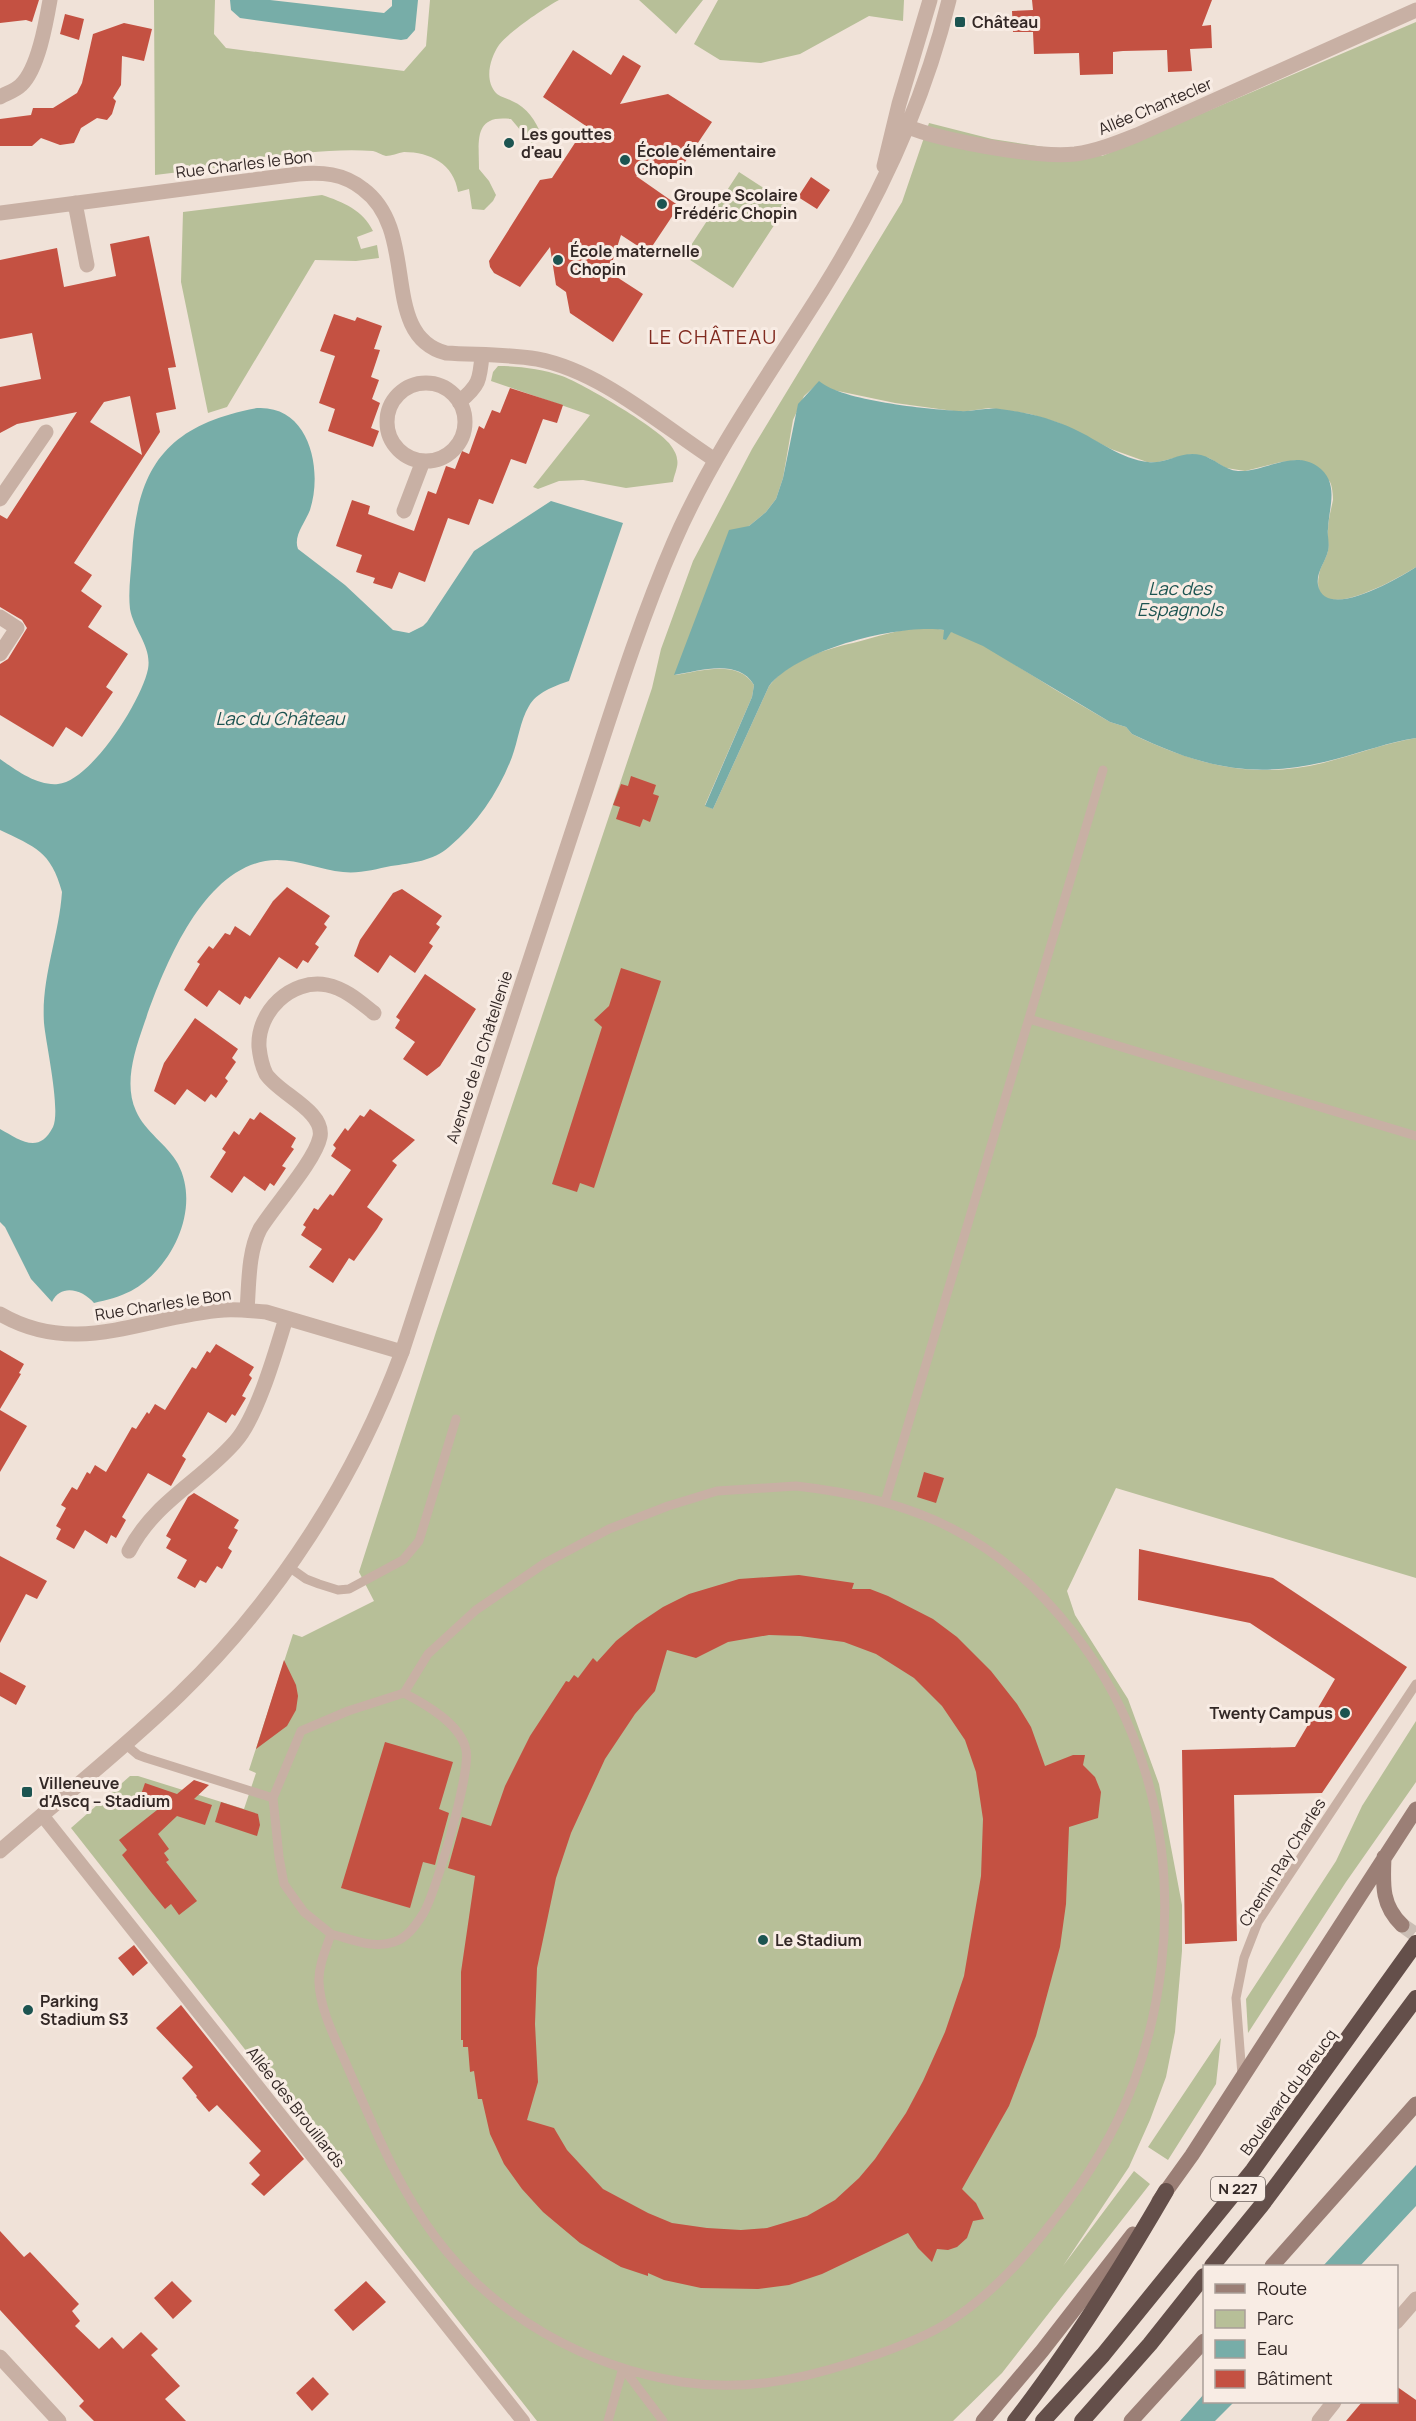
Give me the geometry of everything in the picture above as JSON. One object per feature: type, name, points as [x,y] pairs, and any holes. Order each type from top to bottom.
[{"type":"highway","name":"Boulevard du Breucq","points":[[1043,2421],[1102,2355],[1253,2170],[1416,1943]]},
{"type":"highway","name":"N 227","points":[[1213,2265],[1261,2206],[1416,1998]]},
{"type":"highway","points":[[1015,2421],[1082,2331],[1116,2279],[1166,2191]]},
{"type":"highway","points":[[1082,2421],[1203,2277]]},
{"type":"main road","points":[[982,2421],[1063,2325],[1166,2191],[1416,1809]]},
{"type":"main road","points":[[1384,1857],[1383,1889],[1386,1903],[1392,1916],[1402,1924]]},
{"type":"main road","points":[[1273,2265],[1416,2104]]},
{"type":"main road","points":[[1131,2421],[1203,2341]]},
{"type":"street","points":[[0,97],[14,91],[29,75],[36,57],[50,0]]},
{"type":"street","name":"Avenue de la Châtellenie","points":[[1,1849],[125,1744],[216,1657],[289,1567],[348,1474],[380,1407],[402,1352],[643,620],[675,540],[715,460],[833,273],[893,164],[930,0]]},
{"type":"street","name":"Avenue de la Châtellenie","points":[[902,125],[926,79],[949,0]]},
{"type":"street","name":"Allée Chantecler","points":[[902,125],[948,139],[1042,153],[1073,154],[1091,151],[1137,135],[1416,10]]},
{"type":"street","name":"Rue Charles le Bon","points":[[0,213],[298,174],[333,174],[344,177],[369,193],[385,213],[399,256],[406,312],[414,332],[433,350],[446,353],[537,359],[577,371],[602,384],[715,460]]},
{"type":"street","points":[[75,203],[87,265]]},
{"type":"street","points":[[459,402],[480,380],[482,355]]},
{"type":"street","points":[[429,383],[451,392],[459,402],[464,413],[465,425],[462,437],[446,455],[435,460],[423,461],[400,452],[390,437],[387,419],[390,407],[405,389],[416,384],[429,383]]},
{"type":"street","points":[[0,499],[46,432]]},
{"type":"street","points":[[404,511],[423,461]]},
{"type":"street","points":[[0,617],[17,628],[0,654]]},
{"type":"street","points":[[247,1310],[256,1239],[314,1151],[321,1133],[316,1118],[275,1084],[265,1072],[259,1047],[260,1032],[266,1017],[276,1003],[288,993],[303,986],[319,984],[342,990],[374,1013]]},
{"type":"street","name":"Rue Charles le Bon","points":[[0,1314],[23,1326],[40,1331],[77,1335],[111,1332],[212,1311],[247,1310],[286,1318],[402,1352]]},
{"type":"street","points":[[129,1551],[150,1518],[222,1456],[244,1431],[254,1410],[286,1318]]},
{"type":"street","name":"Allée des Brouillards","points":[[42,1815],[524,2421]]},
{"type":"street","points":[[1398,2320],[1416,2299]]},
{"type":"street","points":[[0,2357],[58,2421]]},
{"type":"street","points":[[1319,2421],[1333,2403]]},
{"type":"lane","points":[[885,1502],[1103,770]]},
{"type":"lane","points":[[1029,1019],[1416,1136]]},
{"type":"lane","points":[[289,1567],[312,1582],[343,1589],[356,1586],[408,1557],[419,1541],[456,1419]]},
{"type":"lane","points":[[331,1934],[318,1978],[322,2000],[339,2046],[398,2180],[437,2240],[483,2290],[545,2334],[596,2360],[653,2377],[706,2385],[768,2385],[816,2374],[894,2350],[947,2323],[1024,2258],[1082,2185],[1110,2136],[1133,2085],[1150,2033],[1161,1979],[1165,1926],[1165,1880],[1158,1825],[1144,1766],[1122,1709],[1094,1658],[1050,1603],[998,1557],[954,1529],[912,1510],[885,1502],[846,1492],[796,1486],[717,1491],[668,1506],[609,1529],[544,1563],[476,1610],[428,1654],[404,1693],[348,1711],[301,1731],[273,1798],[284,1884],[304,1912],[331,1934],[372,1945],[395,1942],[413,1930],[424,1912],[436,1885],[466,1770],[466,1750],[458,1734],[439,1713],[404,1693]]},
{"type":"lane","name":"Chemin Ray Charles","points":[[1242,2078],[1236,1998],[1244,1958],[1258,1922],[1416,1684]]},
{"type":"lane","points":[[125,1744],[138,1755],[146,1758],[273,1798]]},
{"type":"lane","points":[[608,2421],[623,2368]]},
{"type":"lane","points":[[623,2368],[663,2421]]},
{"type":"green space","points":[[154,0],[215,0],[214,34],[226,48],[404,71],[426,46],[430,0],[559,0],[527,21],[499,45],[491,62],[489,76],[496,93],[527,111],[542,136],[532,144],[511,119],[490,121],[484,125],[479,140],[479,169],[489,181],[496,195],[484,210],[472,209],[469,189],[458,192],[456,182],[446,167],[431,157],[414,153],[404,152],[386,156],[373,151],[317,152],[262,157],[262,162],[155,175]]},
{"type":"green space","points":[[639,0],[703,0],[676,34]]},
{"type":"green space","points":[[718,0],[904,0],[903,21],[869,16],[800,54],[761,63],[720,60],[694,44]]},
{"type":"green space","name":"Le Stadium","points":[[1416,22],[1416,567],[1392,581],[1357,596],[1340,600],[1327,598],[1319,591],[1320,569],[1328,551],[1332,488],[1324,476],[1300,460],[1245,471],[1226,468],[1209,458],[1191,454],[1158,462],[1147,462],[1111,449],[1059,423],[1030,414],[989,408],[961,412],[895,403],[824,386],[815,386],[804,396],[793,420],[783,478],[776,499],[766,512],[749,526],[675,675],[729,669],[747,677],[754,685],[752,697],[705,805],[713,809],[769,686],[777,677],[796,663],[818,653],[910,629],[943,630],[971,639],[1110,722],[1126,727],[1132,734],[1179,754],[1225,766],[1273,770],[1297,768],[1416,738],[1416,1578],[1116,1488],[1067,1591],[1075,1615],[1128,1699],[1159,1784],[1182,1905],[1182,1951],[1175,2032],[1166,2077],[1150,2120],[1129,2167],[1063,2266],[1134,2171],[1150,2184],[1002,2373],[953,2421],[537,2421],[71,1828],[130,1776],[138,1776],[244,1809],[256,1773],[249,1770],[293,1634],[302,1637],[374,1601],[359,1572],[436,1332],[652,688],[661,649],[693,561],[752,449],[902,202],[929,123],[992,139],[1102,156]]},
{"type":"green space","points":[[739,172],[788,204],[733,288],[684,256]]},
{"type":"green space","points":[[322,195],[345,204],[364,218],[373,231],[357,237],[361,249],[377,245],[379,258],[356,261],[315,260],[227,407],[208,413],[181,282],[183,212]]},
{"type":"green space","points":[[498,366],[530,368],[562,376],[635,417],[661,436],[674,451],[677,465],[673,482],[626,488],[583,480],[559,481],[538,489],[533,487],[590,415],[491,381],[493,372]]},
{"type":"green space","points":[[1416,1721],[1416,1782],[1346,1882],[1248,2033],[1246,1999],[1336,1861],[1362,1806]]},
{"type":"green space","points":[[1221,2038],[1216,2084],[1168,2160],[1148,2147]]},
{"type":"water","points":[[230,0],[270,0],[384,13],[392,6],[392,0],[418,0],[415,30],[407,39],[401,40],[240,18],[231,10]]},
{"type":"water","name":"Lac des Espagnols","points":[[819,381],[846,394],[886,403],[959,411],[1000,409],[1037,416],[1074,429],[1128,457],[1148,462],[1194,454],[1238,471],[1248,471],[1298,460],[1308,461],[1317,466],[1329,479],[1332,495],[1328,532],[1329,548],[1318,580],[1318,585],[1324,595],[1334,599],[1363,594],[1416,567],[1416,738],[1308,765],[1256,770],[1232,768],[1184,756],[1132,734],[1126,727],[1110,722],[983,646],[951,632],[946,640],[943,639],[944,630],[901,631],[876,635],[825,650],[783,673],[769,686],[713,809],[705,806],[752,697],[754,685],[738,671],[729,669],[707,669],[674,675],[729,530],[749,526],[766,512],[776,499],[783,478],[798,404]]},
{"type":"water","name":"Lac du Château","points":[[257,408],[275,410],[289,417],[300,428],[313,459],[314,494],[310,510],[298,534],[298,549],[345,585],[393,630],[409,633],[423,626],[474,551],[551,501],[623,523],[569,681],[546,690],[532,701],[523,718],[512,757],[501,782],[478,817],[460,838],[443,852],[429,858],[361,872],[335,871],[285,860],[251,865],[228,878],[208,898],[190,922],[175,949],[152,1003],[136,1047],[131,1080],[132,1101],[136,1111],[150,1132],[178,1164],[184,1181],[186,1199],[179,1235],[159,1268],[131,1291],[94,1303],[84,1295],[72,1290],[61,1292],[52,1302],[31,1279],[5,1227],[0,1222],[0,1129],[22,1141],[35,1143],[48,1136],[53,1127],[54,1092],[44,1023],[44,1006],[62,892],[53,867],[40,852],[0,830],[0,759],[35,780],[58,784],[71,779],[85,769],[113,737],[136,700],[148,669],[147,653],[132,617],[129,596],[135,524],[141,497],[150,474],[163,454],[179,439],[200,426]]},
{"type":"water","points":[[1416,2165],[1416,2206],[1361,2265],[1324,2265]]},
{"type":"water","points":[[1203,2395],[1203,2403],[1233,2403],[1215,2421],[1180,2421]]},
{"type":"building","points":[[0,0],[39,0],[32,22],[26,20],[0,23]]},
{"type":"building","points":[[1032,0],[1212,0],[1202,26],[1211,25],[1212,48],[1190,49],[1192,71],[1168,72],[1167,50],[1123,51],[1113,52],[1113,74],[1080,75],[1079,53],[1034,54],[1033,32],[1013,32],[1012,11],[1033,10]]},
{"type":"building","points":[[65,14],[84,19],[79,40],[60,34]]},
{"type":"building","points":[[124,23],[152,29],[144,61],[122,56],[121,85],[113,98],[116,101],[112,114],[107,120],[97,118],[81,128],[74,143],[60,145],[41,138],[32,146],[0,146],[0,119],[31,115],[33,108],[53,108],[77,93],[82,83],[93,34]]},
{"type":"building","points":[[573,50],[611,75],[623,55],[641,66],[620,104],[668,94],[712,122],[683,165],[636,176],[679,206],[651,248],[644,250],[621,235],[609,272],[643,294],[613,342],[570,313],[566,292],[556,285],[550,247],[520,287],[494,273],[489,261],[540,180],[552,178],[586,126],[543,97]]},
{"type":"building","points":[[811,177],[830,190],[817,209],[798,197]]},
{"type":"building","points":[[149,236],[176,367],[168,368],[176,409],[156,413],[160,432],[74,563],[92,575],[81,591],[102,606],[88,627],[128,654],[106,687],[113,692],[82,737],[66,727],[53,747],[0,715],[0,664],[8,659],[27,628],[22,620],[0,607],[0,515],[7,519],[77,412],[17,424],[0,433],[0,387],[41,379],[32,333],[0,339],[0,260],[57,248],[64,287],[116,276],[110,244]],"holes":[[[130,396],[142,455],[90,422],[104,402]]]},
{"type":"building","points":[[334,314],[355,321],[357,317],[382,326],[374,349],[380,350],[371,377],[379,380],[372,399],[380,403],[371,428],[379,431],[373,447],[328,431],[335,409],[319,403],[335,356],[320,351]]},
{"type":"building","points":[[510,388],[563,405],[557,423],[543,419],[526,464],[511,459],[493,504],[479,499],[469,525],[448,518],[425,582],[399,572],[392,589],[373,583],[375,578],[356,572],[362,555],[336,546],[352,500],[370,506],[368,514],[414,531],[428,491],[436,494],[446,466],[455,469],[462,451],[469,454],[479,426],[484,429],[492,410],[500,413]]},
{"type":"building","points":[[631,776],[656,785],[653,794],[659,796],[650,822],[643,819],[640,827],[616,819],[620,807],[613,805],[621,784],[628,786]]},
{"type":"building","points":[[287,887],[330,916],[324,924],[327,927],[315,944],[319,947],[308,963],[303,960],[297,969],[279,957],[250,999],[245,996],[240,1005],[219,990],[207,1007],[184,990],[200,964],[197,962],[209,946],[213,949],[225,933],[230,935],[235,926],[250,936],[273,901]]},
{"type":"building","points":[[402,889],[442,916],[436,924],[440,927],[429,943],[433,946],[415,973],[390,955],[378,973],[354,956],[360,940],[393,893]]},
{"type":"building","points":[[621,968],[661,981],[594,1188],[580,1183],[577,1192],[552,1184],[602,1027],[594,1020],[609,1006]]},
{"type":"building","points":[[425,974],[476,1009],[440,1066],[427,1076],[403,1059],[415,1042],[395,1028],[400,1020],[396,1017]]},
{"type":"building","points":[[195,1018],[238,1049],[232,1058],[236,1062],[225,1078],[228,1081],[216,1098],[211,1094],[205,1102],[187,1089],[175,1105],[154,1091],[164,1063]]},
{"type":"building","points":[[370,1109],[415,1140],[392,1161],[397,1165],[367,1207],[383,1219],[354,1261],[349,1258],[333,1283],[309,1267],[322,1249],[301,1235],[306,1227],[303,1225],[314,1208],[318,1210],[330,1194],[333,1196],[351,1170],[331,1156],[336,1148],[333,1145],[345,1128],[348,1131],[360,1115],[364,1117]]},
{"type":"building","points":[[260,1112],[296,1138],[291,1147],[294,1149],[282,1166],[286,1168],[274,1186],[270,1183],[265,1191],[244,1176],[232,1193],[210,1177],[226,1152],[222,1149],[234,1131],[239,1135],[250,1118],[254,1120]]},
{"type":"building","points":[[216,1344],[254,1367],[249,1375],[252,1378],[242,1396],[246,1398],[235,1416],[232,1414],[226,1423],[208,1412],[182,1456],[186,1459],[171,1486],[148,1473],[122,1517],[126,1520],[116,1538],[111,1535],[107,1544],[85,1530],[74,1549],[56,1539],[61,1529],[56,1526],[66,1508],[61,1505],[72,1487],[77,1490],[87,1472],[90,1474],[95,1465],[106,1472],[132,1427],[136,1429],[155,1404],[165,1410],[192,1367],[196,1369],[207,1351],[210,1353]]},
{"type":"building","points":[[0,1350],[24,1364],[19,1373],[21,1374],[0,1409]]},
{"type":"building","points":[[0,1410],[27,1426],[0,1472]]},
{"type":"building","points":[[924,1472],[944,1478],[936,1503],[917,1497]]},
{"type":"building","points":[[194,1493],[239,1520],[234,1528],[238,1530],[228,1548],[232,1551],[222,1569],[217,1566],[206,1583],[200,1580],[195,1588],[177,1578],[187,1560],[166,1548],[171,1539],[166,1536],[188,1497]]},
{"type":"building","name":"Twenty Campus","points":[[1139,1549],[1273,1578],[1407,1667],[1322,1793],[1234,1795],[1237,1941],[1185,1944],[1182,1750],[1295,1747],[1335,1679],[1250,1623],[1138,1600]]},
{"type":"building","points":[[0,1556],[47,1581],[37,1599],[26,1594],[0,1643]]},
{"type":"building","points":[[799,1575],[854,1583],[852,1589],[870,1589],[933,1619],[957,1637],[991,1671],[1017,1704],[1031,1727],[1045,1766],[1073,1755],[1085,1755],[1083,1765],[1095,1777],[1101,1792],[1098,1818],[1069,1827],[1066,1904],[1060,1947],[1036,2036],[1009,2106],[962,2189],[976,2203],[984,2219],[973,2221],[967,2238],[957,2247],[948,2250],[937,2249],[932,2262],[918,2248],[908,2233],[822,2274],[789,2285],[758,2289],[701,2288],[664,2280],[648,2273],[648,2276],[621,2267],[580,2243],[543,2212],[522,2189],[504,2164],[490,2134],[482,2099],[478,2099],[474,2071],[470,2072],[468,2047],[463,2047],[463,2040],[461,2040],[461,1972],[475,1876],[448,1868],[462,1817],[491,1826],[505,1786],[530,1736],[566,1681],[569,1682],[574,1675],[578,1678],[593,1658],[597,1662],[616,1641],[663,1607],[689,1594],[739,1579]],"holes":[[[769,1635],[800,1636],[844,1642],[876,1654],[914,1678],[942,1706],[965,1740],[976,1772],[983,1819],[981,1876],[964,1976],[945,2032],[906,2113],[875,2159],[859,2178],[835,2200],[807,2216],[767,2228],[741,2230],[672,2223],[603,2189],[567,2150],[554,2128],[527,2120],[538,2082],[535,2024],[537,1968],[556,1878],[571,1833],[605,1759],[635,1714],[655,1691],[667,1650],[696,1658],[728,1642]]]},
{"type":"building","points":[[284,1660],[296,1685],[298,1696],[296,1710],[287,1726],[256,1749]]},
{"type":"building","points":[[0,1672],[26,1686],[16,1705],[0,1696]]},
{"type":"building","points":[[385,1742],[453,1762],[439,1809],[449,1813],[435,1865],[423,1862],[410,1908],[341,1888]]},
{"type":"building","points":[[194,1780],[209,1785],[194,1799],[212,1805],[205,1825],[177,1816],[158,1834],[169,1849],[164,1853],[169,1860],[166,1862],[197,1901],[179,1915],[171,1904],[165,1909],[151,1892],[122,1855],[127,1850],[119,1840],[157,1810],[138,1803],[145,1783],[177,1794]]},
{"type":"building","points":[[221,1802],[258,1814],[260,1825],[257,1836],[215,1822]]},
{"type":"building","points":[[134,1945],[148,1963],[133,1976],[118,1958]]},
{"type":"building","points":[[181,2005],[304,2159],[264,2196],[251,2184],[260,2175],[249,2163],[261,2151],[217,2105],[209,2112],[196,2097],[182,2078],[193,2067],[156,2028]]},
{"type":"building","points":[[0,2231],[24,2257],[30,2252],[79,2304],[72,2311],[80,2321],[75,2326],[99,2349],[112,2337],[123,2349],[141,2332],[158,2349],[151,2355],[180,2386],[165,2399],[186,2421],[94,2421],[79,2406],[84,2401],[0,2310]]},
{"type":"building","points":[[172,2281],[192,2301],[173,2319],[154,2298]]},
{"type":"building","points":[[366,2281],[386,2302],[353,2331],[334,2310]]},
{"type":"building","points":[[313,2377],[329,2394],[312,2411],[296,2393]]},
{"type":"building","points":[[1398,2387],[1416,2400],[1416,2421],[1346,2421],[1361,2403],[1398,2403]]},
{"type":"tunnel","points":[[1402,1925],[1416,1935]]},
{"type":"place","name":"Château","points":[[960,22]]},
{"type":"place","name":"Les gouttes d'eau","points":[[509,143]]},
{"type":"place","name":"École élémentaire Chopin","points":[[625,160]]},
{"type":"place","name":"Groupe Scolaire Frédéric Chopin","points":[[662,204]]},
{"type":"place","name":"École maternelle Chopin","points":[[558,260]]},
{"type":"place","name":"Twenty Campus","points":[[1345,1713]]},
{"type":"place","name":"Villeneuve d'Ascq – Stadium","points":[[27,1792]]},
{"type":"place","name":"Le Stadium","points":[[763,1940]]},
{"type":"place","name":"Parking Stadium S3","points":[[28,2010]]},
{"type":"district","name":"LE CHÂTEAU","points":[[713,337]]}]
